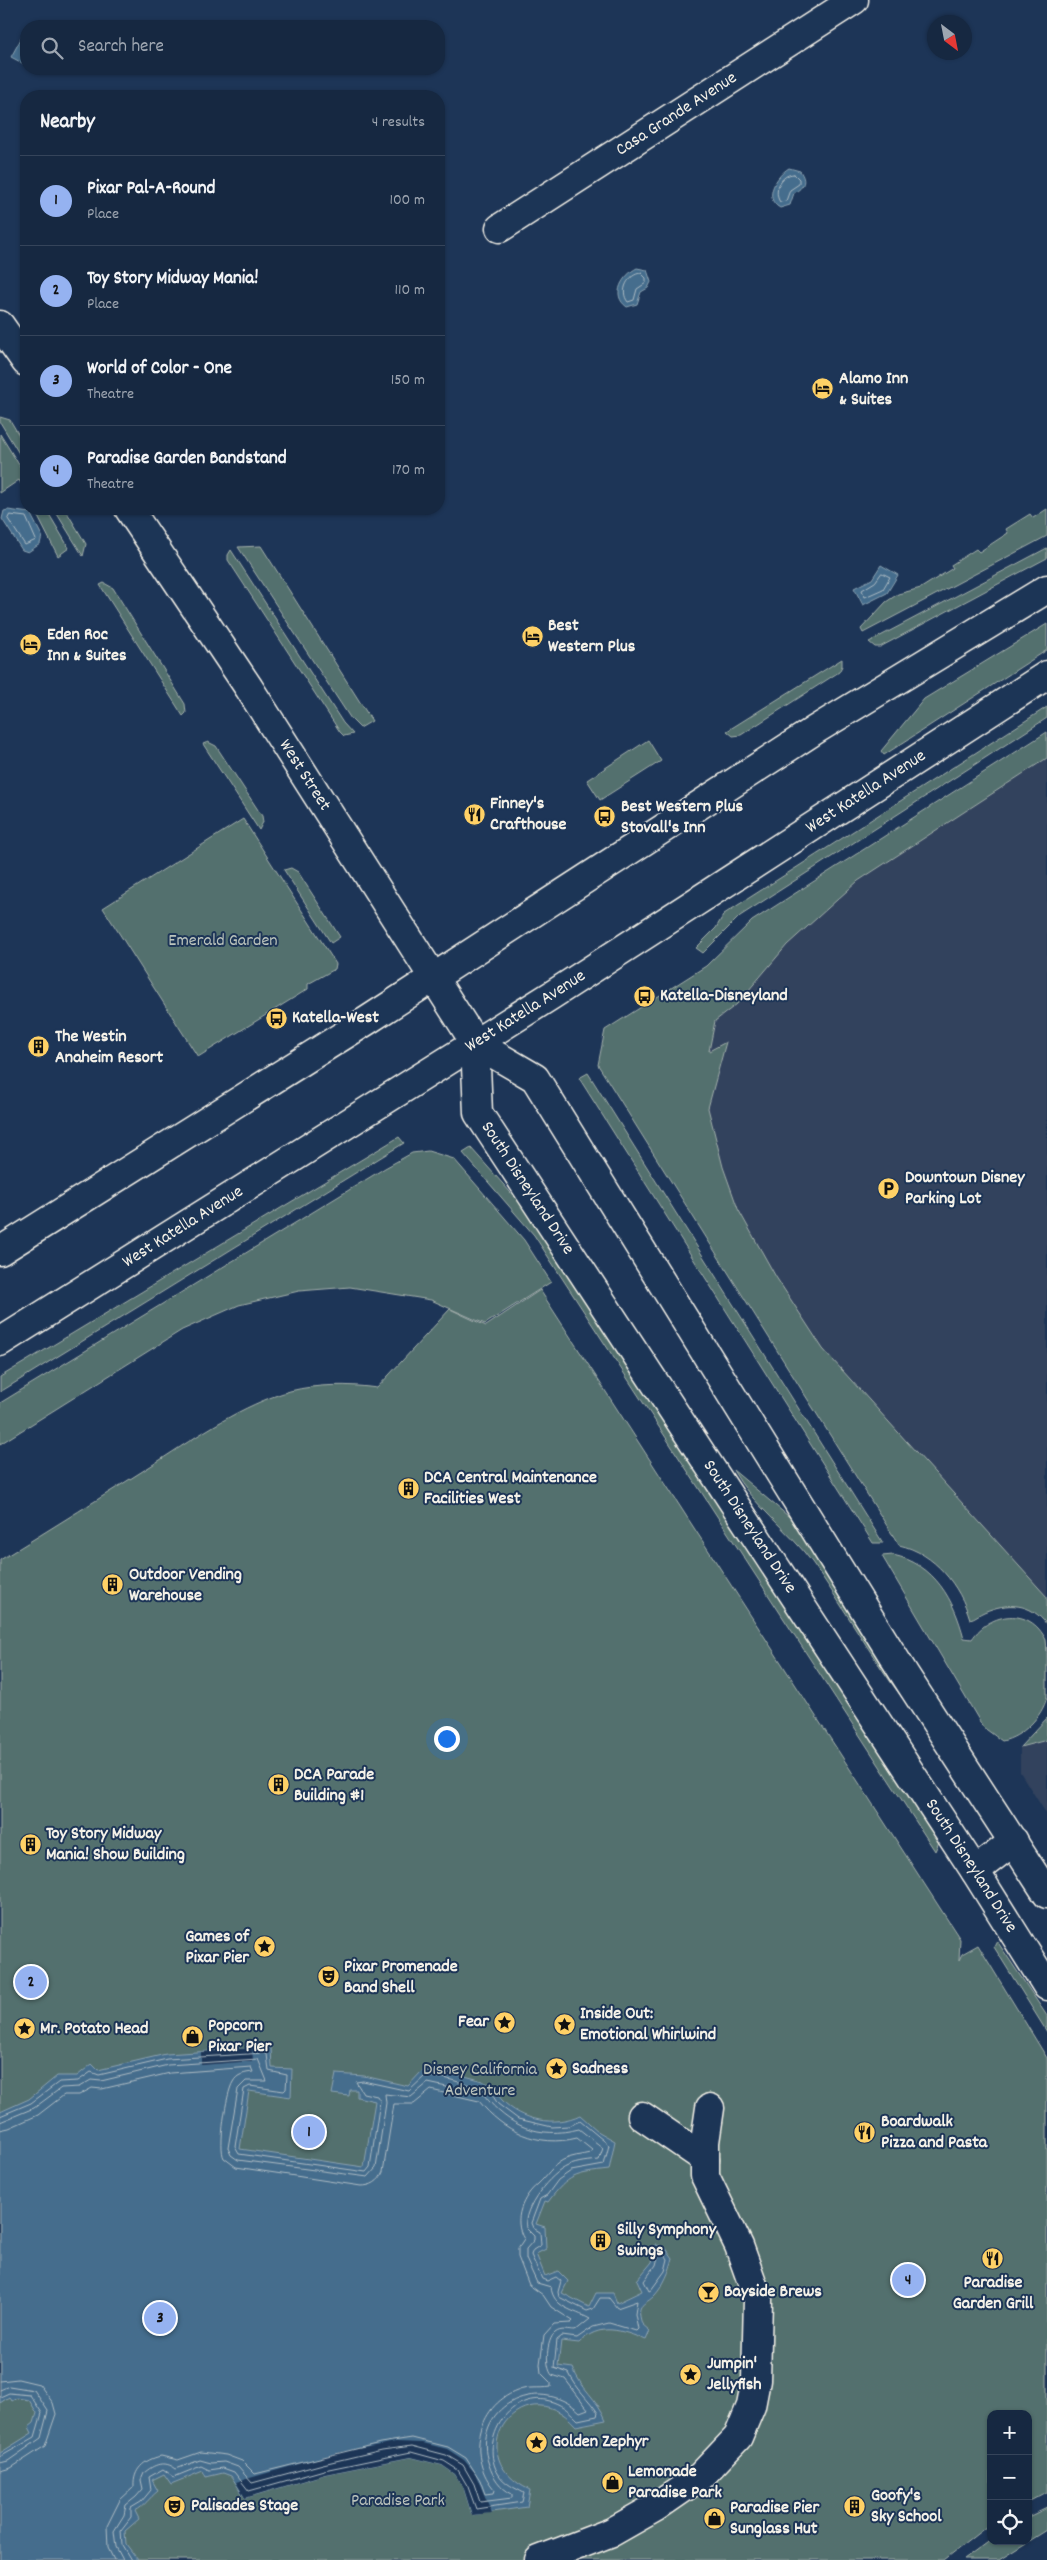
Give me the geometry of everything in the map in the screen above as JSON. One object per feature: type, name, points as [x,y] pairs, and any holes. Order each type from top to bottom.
[{"type":"main road","name":"Casa Grande Avenue","points":[[500,228],[854,0]]},
{"type":"main road","points":[[0,325],[20,353]]},
{"type":"main road","name":"West Street","points":[[133,515],[244,680],[475,1043]]},
{"type":"main road","points":[[0,1251],[433,978],[815,730],[1047,589]]},
{"type":"main road","name":"West Katella Avenue","points":[[0,1342],[475,1043],[1047,675]]},
{"type":"main road","points":[[475,1043],[534,1078],[905,1675],[1047,1894]]},
{"type":"main road","name":"South Disneyland Drive","points":[[475,1043],[478,1113],[975,1871],[1047,1986]]},
{"type":"main road","points":[[975,1871],[1014,1841]]},
{"type":"main road","points":[[539,2560],[612,2532],[656,2507],[701,2476],[738,2437],[751,2406],[756,2380],[759,2343],[758,2299],[739,2246],[705,2176],[710,2108]]},
{"type":"main road","points":[[642,2116],[705,2159]]},
{"type":"shaded area","name":"Downtown Disney Parking Lot","points":[[1047,758],[1047,1597],[823,1349],[776,1277],[738,1209],[723,1167],[708,1108],[726,1043],[709,1052],[715,1021],[737,1004],[787,945],[858,881]]},
{"type":"shaded area","points":[[1047,1740],[1047,1815],[1020,1772],[1020,1747]]},
{"type":"green space","points":[[0,417],[10,420],[20,437],[20,455],[0,422]]},
{"type":"green space","points":[[0,434],[20,466],[20,482],[19,480],[0,493]]},
{"type":"green space","points":[[1047,509],[1047,536],[863,633],[861,629],[886,602],[898,594],[921,588],[953,568],[951,565],[976,549],[979,552],[1008,533],[1006,529],[1030,514],[1033,518]]},
{"type":"green space","points":[[37,515],[50,515],[69,548],[58,556]]},
{"type":"green space","points":[[58,515],[69,515],[86,544],[83,556]]},
{"type":"green space","points":[[261,546],[372,721],[360,728],[351,719],[238,547]]},
{"type":"green space","points":[[1047,548],[1047,558],[880,647],[875,647],[869,642]]},
{"type":"green space","points":[[231,550],[343,723],[353,734],[344,736],[340,732],[228,560]]},
{"type":"green space","points":[[104,583],[113,588],[185,704],[186,713],[183,716],[100,585]]},
{"type":"green space","points":[[1047,624],[1047,650],[884,755],[881,751],[924,699]]},
{"type":"green space","points":[[842,659],[842,666],[839,672],[741,735],[733,736],[727,731]]},
{"type":"green space","points":[[1047,707],[1047,718],[740,916],[703,953],[696,948],[716,928],[724,914]]},
{"type":"green space","points":[[1047,732],[1047,758],[858,881],[787,945],[737,1004],[715,1021],[709,1051],[726,1042],[708,1108],[723,1167],[738,1209],[776,1277],[823,1349],[1047,1597],[1047,1625],[1034,1612],[1018,1606],[993,1609],[970,1619],[966,1607],[953,1583],[935,1563],[912,1549],[899,1545],[598,1065],[605,1030],[706,966],[752,921]]},
{"type":"green space","points":[[648,740],[661,761],[600,800],[587,780]]},
{"type":"green space","points":[[208,742],[216,746],[262,816],[263,822],[259,830],[203,744]]},
{"type":"green space","name":"Emerald Garden","points":[[243,819],[336,964],[335,969],[308,984],[308,989],[198,1057],[103,908]]},
{"type":"green space","points":[[291,868],[298,872],[340,937],[331,943],[284,870]]},
{"type":"green space","points":[[588,1073],[883,1543],[873,1543],[579,1078]]},
{"type":"green space","points":[[399,1137],[404,1143],[0,1392],[0,1377]]},
{"type":"green space","points":[[471,1148],[543,1229],[938,1836],[939,1842],[935,1851],[534,1235],[463,1153]]},
{"type":"green space","points":[[428,1151],[454,1159],[524,1240],[551,1282],[485,1324],[431,1300],[350,1287],[299,1291],[239,1305],[182,1330],[0,1444],[0,1403],[385,1168],[412,1153]]},
{"type":"green space","name":"Disney California Adventure","points":[[540,1290],[960,1939],[959,1960],[962,1954],[978,1945],[1047,2058],[1047,2492],[1032,2500],[1032,2410],[987,2410],[987,2526],[944,2560],[0,2560],[0,1560],[205,1431],[255,1404],[290,1391],[311,1387],[333,1385],[377,1388],[450,1309],[486,1326]]},
{"type":"green space","points":[[733,1470],[794,1521],[906,1696],[903,1699],[812,1562],[760,1506]]},
{"type":"green space","points":[[893,1555],[920,1566],[931,1575],[948,1597],[955,1610],[964,1638],[972,1639],[989,1623],[999,1618],[1020,1618],[1030,1622],[1039,1629],[1046,1640],[1047,1697],[1041,1712],[1024,1731],[1002,1741],[983,1727],[882,1556]]},
{"type":"green space","points":[[1047,1718],[1047,1740],[1020,1747]]},
{"type":"green space","points":[[997,1941],[1047,2016],[1047,2032],[994,1947]]},
{"type":"green space","points":[[1047,2508],[1047,2530],[1032,2539],[1032,2515]]},
{"type":"green space","points":[[987,2543],[987,2545],[1023,2545],[999,2560],[964,2560]]},
{"type":"water","points":[[20,40],[20,62],[11,57]]},
{"type":"water","points":[[789,168],[800,171],[804,181],[794,193],[790,205],[780,208],[772,199],[773,187],[784,171]]},
{"type":"water","points":[[637,268],[647,270],[651,282],[648,288],[641,292],[637,304],[627,307],[619,297],[620,286],[627,275]]},
{"type":"water","points":[[4,511],[20,512],[20,515],[31,515],[42,536],[40,544],[28,552],[22,550],[2,519]]},
{"type":"water","points":[[881,565],[898,575],[887,593],[863,605],[854,588],[872,579]]},
{"type":"water","points":[[271,2047],[272,2068],[292,2069],[291,2097],[249,2091],[240,2149],[364,2167],[375,2101],[357,2097],[357,2090],[350,2090],[349,2096],[332,2094],[336,2074],[364,2076],[408,2086],[422,2071],[457,2075],[491,2085],[510,2107],[519,2113],[539,2120],[560,2121],[580,2115],[599,2132],[615,2141],[609,2170],[580,2174],[568,2181],[548,2202],[545,2201],[536,2224],[545,2227],[546,2249],[536,2254],[545,2276],[558,2271],[568,2281],[562,2293],[589,2307],[596,2293],[613,2293],[617,2303],[642,2291],[637,2280],[652,2262],[656,2245],[665,2247],[673,2258],[661,2287],[640,2308],[642,2324],[650,2331],[646,2340],[628,2333],[603,2330],[587,2336],[579,2343],[561,2341],[558,2366],[573,2368],[580,2382],[606,2420],[576,2426],[556,2410],[536,2406],[519,2411],[505,2422],[498,2439],[498,2457],[508,2475],[530,2490],[527,2507],[472,2515],[464,2489],[455,2474],[442,2465],[410,2457],[325,2474],[245,2498],[231,2476],[223,2473],[206,2477],[203,2471],[171,2484],[164,2474],[152,2480],[158,2491],[142,2507],[135,2511],[139,2519],[125,2531],[126,2544],[138,2560],[0,2560],[0,2453],[32,2433],[29,2427],[34,2423],[37,2413],[29,2400],[17,2398],[12,2401],[9,2397],[0,2403],[0,2112],[29,2099],[57,2076],[77,2076],[92,2064],[98,2070],[166,2054]]},
{"type":"pier","points":[[252,2048],[253,2061],[201,2065],[201,2052]]},
{"type":"pier","points":[[396,2442],[423,2443],[447,2449],[464,2460],[475,2473],[492,2513],[472,2515],[464,2489],[455,2474],[442,2465],[410,2457],[325,2474],[245,2498],[236,2482],[341,2452]]},
{"type":"place","name":"Alamo Inn & Suites","points":[[823,389]]},
{"type":"place","name":"Best Western Plus","points":[[532,636]]},
{"type":"place","name":"Eden Roc Inn & Suites","points":[[31,645]]},
{"type":"place","name":"Finney's Crafthouse","points":[[474,814]]},
{"type":"place","name":"Best Western Plus Stovall's Inn","points":[[605,817]]},
{"type":"place","name":"Katella-Disneyland","points":[[644,996]]},
{"type":"place","name":"Katella-West","points":[[276,1018]]},
{"type":"place","name":"The Westin Anaheim Resort","points":[[39,1047]]},
{"type":"place","name":"Downtown Disney Parking Lot","points":[[889,1188]]},
{"type":"place","name":"DCA Central Maintenance Facilities West","points":[[408,1488]]},
{"type":"place","name":"Outdoor Vending Warehouse","points":[[113,1585]]},
{"type":"place","name":"DCA Parade Building #1","points":[[278,1785]]},
{"type":"place","name":"Toy Story Midway Mania! Show Building","points":[[30,1844]]},
{"type":"place","name":"Games of Pixar Pier","points":[[265,1947]]},
{"type":"place","name":"Pixar Promenade Band Shell","points":[[328,1977]]},
{"type":"place","name":"Toy Story Midway Mania!","points":[[31,1982]]},
{"type":"place","name":"Fear","points":[[505,2022]]},
{"type":"place","name":"Inside Out: Emotional Whirlwind","points":[[564,2024]]},
{"type":"place","name":"Mr. Potato Head","points":[[24,2029]]},
{"type":"place","name":"Popcorn Pixar Pier","points":[[192,2036]]},
{"type":"place","name":"Sadness","points":[[556,2069]]},
{"type":"place","name":"Pixar Pal-A-Round","points":[[309,2132]]},
{"type":"place","name":"Boardwalk Pizza and Pasta","points":[[865,2132]]},
{"type":"place","name":"Silly Symphony Swings","points":[[601,2240]]},
{"type":"place","name":"Paradise Garden Grill","points":[[993,2258]]},
{"type":"place","name":"Paradise Garden Bandstand","points":[[908,2280]]},
{"type":"place","name":"Bayside Brews","points":[[708,2292]]},
{"type":"place","name":"World of Color - One","points":[[160,2318]]},
{"type":"place","name":"Jumpin' Jellyfish","points":[[691,2374]]},
{"type":"place","name":"Golden Zephyr","points":[[536,2442]]},
{"type":"place","name":"Lemonade Paradise Park","points":[[612,2482]]},
{"type":"place","name":"Palisades Stage","points":[[175,2506]]},
{"type":"place","name":"Goofy's Sky School","points":[[855,2506]]},
{"type":"place","name":"Paradise Pier Sunglass Hut","points":[[714,2518]]},
{"type":"park label","name":"Paradise Park","points":[[398,2501]]}]
